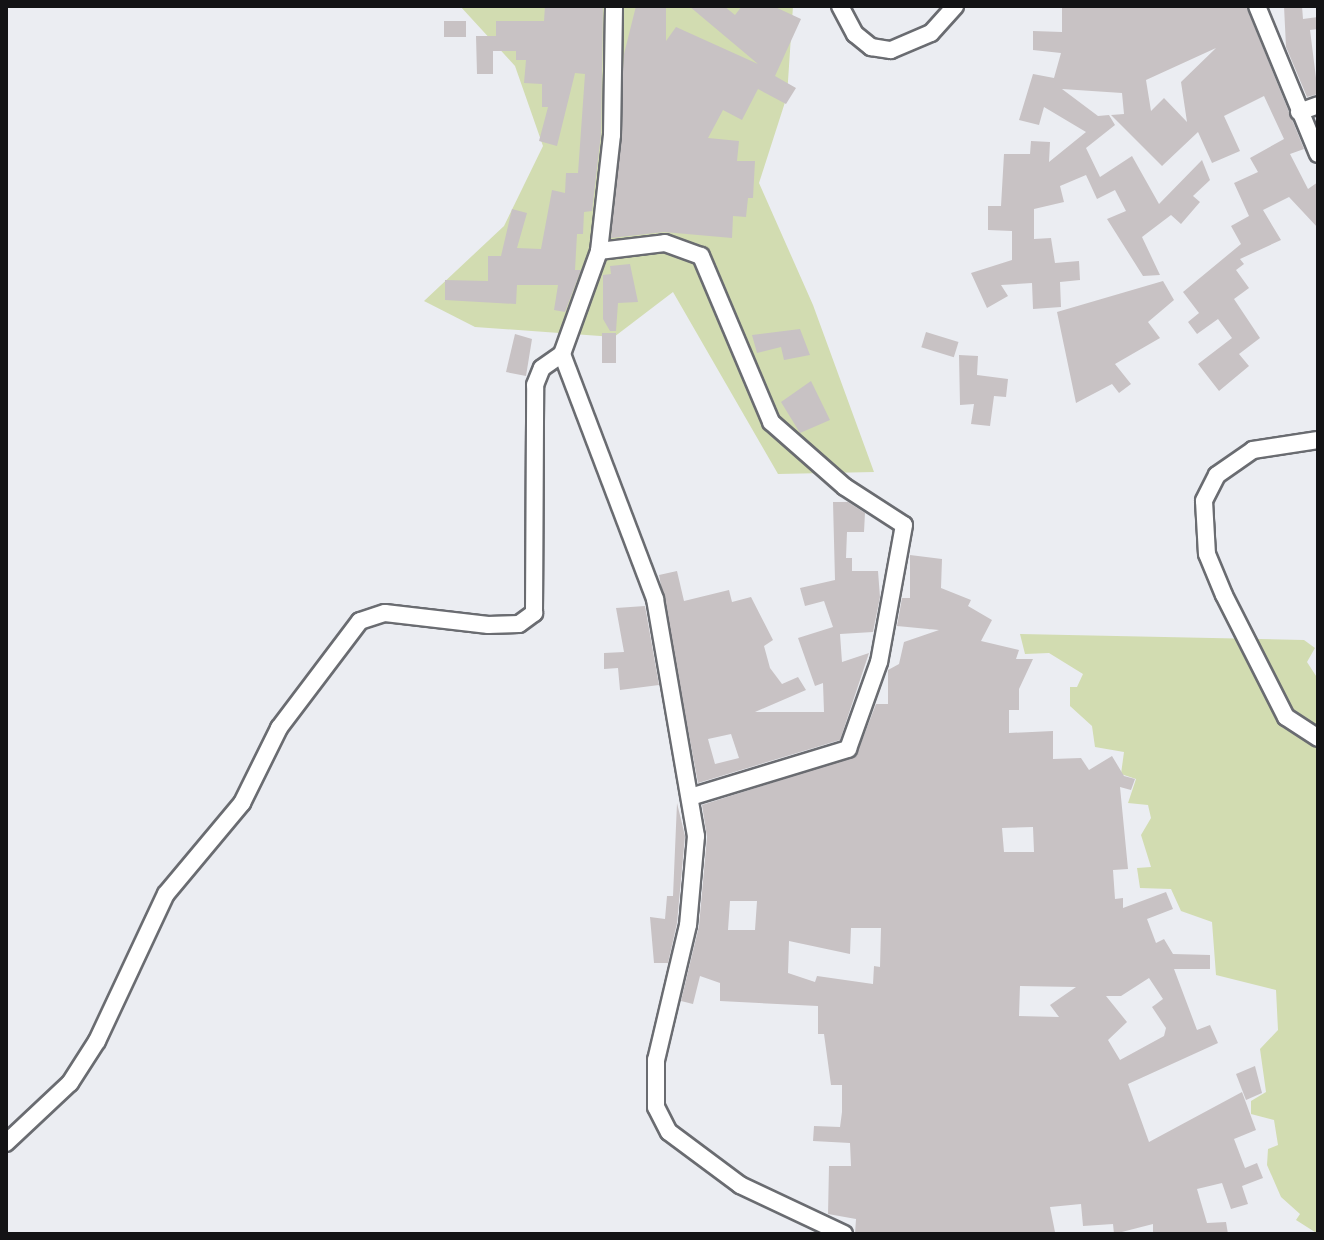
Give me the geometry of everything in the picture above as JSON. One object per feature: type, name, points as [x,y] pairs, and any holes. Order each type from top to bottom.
[{"type":"street","points":[[6,1143],[70,1083],[97,1041],[166,894],[242,803],[279,728],[360,621],[385,613],[488,625],[519,624],[534,613],[535,385],[542,368],[562,354],[599,251],[612,135],[614,6]]},
{"type":"street","points":[[840,6],[855,34],[871,47],[891,50],[931,33],[955,6]]},
{"type":"street","points":[[1257,6],[1318,154]]},
{"type":"street","points":[[1299,112],[1318,105]]},
{"type":"street","points":[[599,251],[665,243],[701,256],[771,422],[845,487],[904,525],[879,662],[848,749],[690,797]]},
{"type":"street","points":[[562,354],[655,599],[690,797],[697,872],[656,1060],[660,1119],[740,1185],[844,1234]]},
{"type":"street","points":[[1318,440],[1253,450],[1217,475],[1204,501],[1207,554],[1224,595],[1286,717],[1318,738]]},
{"type":"green space","points":[[460,6],[793,6],[787,96],[759,183],[813,305],[874,472],[778,474],[673,292],[614,337],[475,327],[424,301],[504,226],[543,146],[515,66]]},
{"type":"green space","points":[[1020,634],[1304,640],[1315,648],[1307,662],[1318,679],[1318,1234],[1296,1220],[1300,1214],[1281,1197],[1267,1165],[1268,1149],[1278,1145],[1274,1120],[1251,1114],[1251,1101],[1266,1092],[1260,1049],[1278,1030],[1276,990],[1216,975],[1212,922],[1181,911],[1171,889],[1140,888],[1137,868],[1151,867],[1141,835],[1151,818],[1148,805],[1128,803],[1136,779],[1121,774],[1124,752],[1095,747],[1092,726],[1070,706],[1070,687],[1077,687],[1083,674],[1049,653],[1025,654]]},
{"type":"building","points":[[545,6],[603,6],[601,134],[592,211],[584,212],[583,234],[577,234],[575,270],[581,270],[565,312],[554,310],[558,285],[517,285],[516,304],[445,300],[445,280],[488,281],[488,256],[501,256],[512,209],[527,213],[517,248],[541,249],[552,190],[565,193],[566,173],[578,173],[585,74],[575,73],[557,146],[539,141],[548,107],[542,107],[542,84],[524,83],[526,60],[516,60],[516,51],[493,51],[493,74],[477,74],[476,36],[496,36],[496,21],[544,21]]},
{"type":"building","points":[[636,6],[666,6],[666,41],[676,27],[758,64],[689,6],[724,6],[735,15],[742,6],[773,6],[801,19],[775,76],[796,88],[786,104],[758,89],[742,120],[723,110],[708,138],[739,141],[737,161],[755,161],[753,198],[748,198],[746,217],[733,216],[732,238],[664,232],[611,238],[624,54]]},
{"type":"building","points":[[1062,6],[1246,6],[1304,149],[1290,154],[1308,189],[1318,182],[1318,228],[1289,197],[1263,210],[1281,240],[1240,259],[1244,264],[1236,270],[1249,288],[1234,299],[1260,338],[1239,354],[1249,366],[1219,391],[1198,364],[1232,338],[1218,319],[1197,334],[1188,322],[1199,313],[1183,292],[1241,244],[1231,226],[1249,216],[1234,183],[1258,172],[1250,158],[1284,139],[1264,96],[1224,116],[1240,151],[1212,163],[1198,132],[1162,166],[1111,115],[1124,114],[1122,93],[1062,89],[1098,116],[1109,115],[1115,125],[1086,148],[1100,177],[1132,156],[1159,204],[1202,160],[1210,180],[1193,196],[1200,202],[1181,224],[1171,215],[1142,237],[1160,275],[1143,276],[1107,219],[1126,211],[1115,190],[1097,199],[1086,175],[1060,186],[1064,202],[1034,209],[1034,239],[1051,238],[1055,263],[1079,261],[1080,280],[1060,282],[1061,307],[1033,309],[1032,283],[1001,285],[1008,296],[987,308],[971,273],[1012,260],[1012,231],[988,230],[988,206],[1001,206],[1004,154],[1030,154],[1031,141],[1050,142],[1049,162],[1086,132],[1044,107],[1039,125],[1019,120],[1033,74],[1054,78],[1061,53],[1033,50],[1033,31],[1062,32]],"holes":[[[1216,48],[1181,82],[1187,122],[1164,98],[1151,111],[1146,80]]]},
{"type":"building","points":[[1284,6],[1302,6],[1303,19],[1318,17],[1318,29],[1310,30],[1318,94],[1307,97],[1286,47]]},
{"type":"building","points":[[444,21],[466,21],[466,37],[444,37]]},
{"type":"building","points":[[630,264],[638,302],[618,303],[616,331],[610,331],[603,319],[603,275],[611,274],[610,266]]},
{"type":"building","points":[[1163,281],[1174,300],[1148,322],[1160,338],[1115,364],[1131,384],[1119,393],[1112,384],[1076,403],[1057,312]]},
{"type":"building","points":[[800,329],[810,355],[784,360],[781,347],[757,353],[752,335]]},
{"type":"building","points":[[926,332],[959,342],[954,357],[921,347]]},
{"type":"building","points":[[602,333],[616,333],[616,363],[602,363]]},
{"type":"building","points":[[515,334],[532,339],[526,376],[506,372]]},
{"type":"building","points":[[959,355],[978,356],[977,375],[1008,379],[1006,397],[994,396],[990,426],[971,424],[974,404],[960,405]]},
{"type":"building","points":[[811,381],[830,420],[800,433],[781,402]]},
{"type":"building","points":[[833,502],[848,502],[865,513],[864,532],[847,532],[846,558],[852,558],[852,571],[878,571],[880,597],[873,632],[840,634],[842,662],[869,653],[840,740],[698,783],[659,575],[677,571],[684,601],[729,590],[732,602],[751,597],[773,640],[764,646],[770,668],[782,684],[798,677],[806,690],[755,712],[824,712],[823,683],[815,686],[798,638],[833,627],[824,601],[805,606],[800,588],[835,580]],"holes":[[[731,734],[739,758],[715,764],[708,739]]]},
{"type":"building","points":[[910,555],[942,559],[941,588],[971,600],[968,606],[992,620],[981,641],[1019,650],[1016,659],[1033,659],[1019,689],[1019,710],[1009,710],[1009,733],[1053,731],[1053,759],[1081,758],[1089,770],[1112,756],[1124,776],[1135,779],[1131,790],[1120,787],[1128,869],[1113,870],[1115,899],[1123,898],[1123,908],[1166,892],[1173,909],[1147,919],[1156,943],[1164,939],[1173,954],[1210,955],[1210,969],[1174,969],[1197,1030],[1210,1025],[1218,1043],[1128,1084],[1149,1142],[1242,1092],[1256,1130],[1234,1139],[1245,1168],[1257,1163],[1263,1178],[1242,1186],[1248,1204],[1231,1209],[1222,1183],[1197,1189],[1207,1223],[1226,1222],[1228,1234],[1153,1234],[1153,1224],[1114,1234],[1113,1224],[1083,1226],[1081,1204],[1050,1207],[1055,1232],[1046,1234],[855,1234],[856,1219],[828,1214],[829,1166],[851,1166],[850,1143],[813,1141],[814,1126],[840,1127],[842,1112],[842,1085],[831,1085],[824,1034],[818,1034],[818,1006],[720,1001],[720,983],[700,976],[693,1004],[681,1001],[699,926],[707,837],[702,805],[856,756],[876,704],[888,704],[888,670],[899,664],[904,642],[939,630],[897,626],[902,598],[910,598]],"holes":[[[1033,827],[1034,852],[1004,852],[1002,828]],[[730,901],[757,901],[755,930],[728,930]],[[851,928],[881,928],[880,967],[874,966],[873,984],[817,976],[815,982],[788,973],[789,941],[850,954]],[[1149,978],[1163,999],[1152,1007],[1166,1028],[1164,1036],[1120,1060],[1108,1040],[1127,1022],[1106,996],[1121,996]],[[1020,986],[1076,987],[1050,1005],[1059,1017],[1019,1016]]]},
{"type":"building","points":[[645,606],[659,685],[620,690],[618,668],[604,669],[604,653],[624,652],[616,608]]},
{"type":"building","points":[[677,803],[685,836],[677,923],[668,963],[654,963],[650,917],[665,919],[667,896],[673,896]]},
{"type":"building","points":[[1255,1066],[1262,1093],[1246,1100],[1236,1074]]}]
